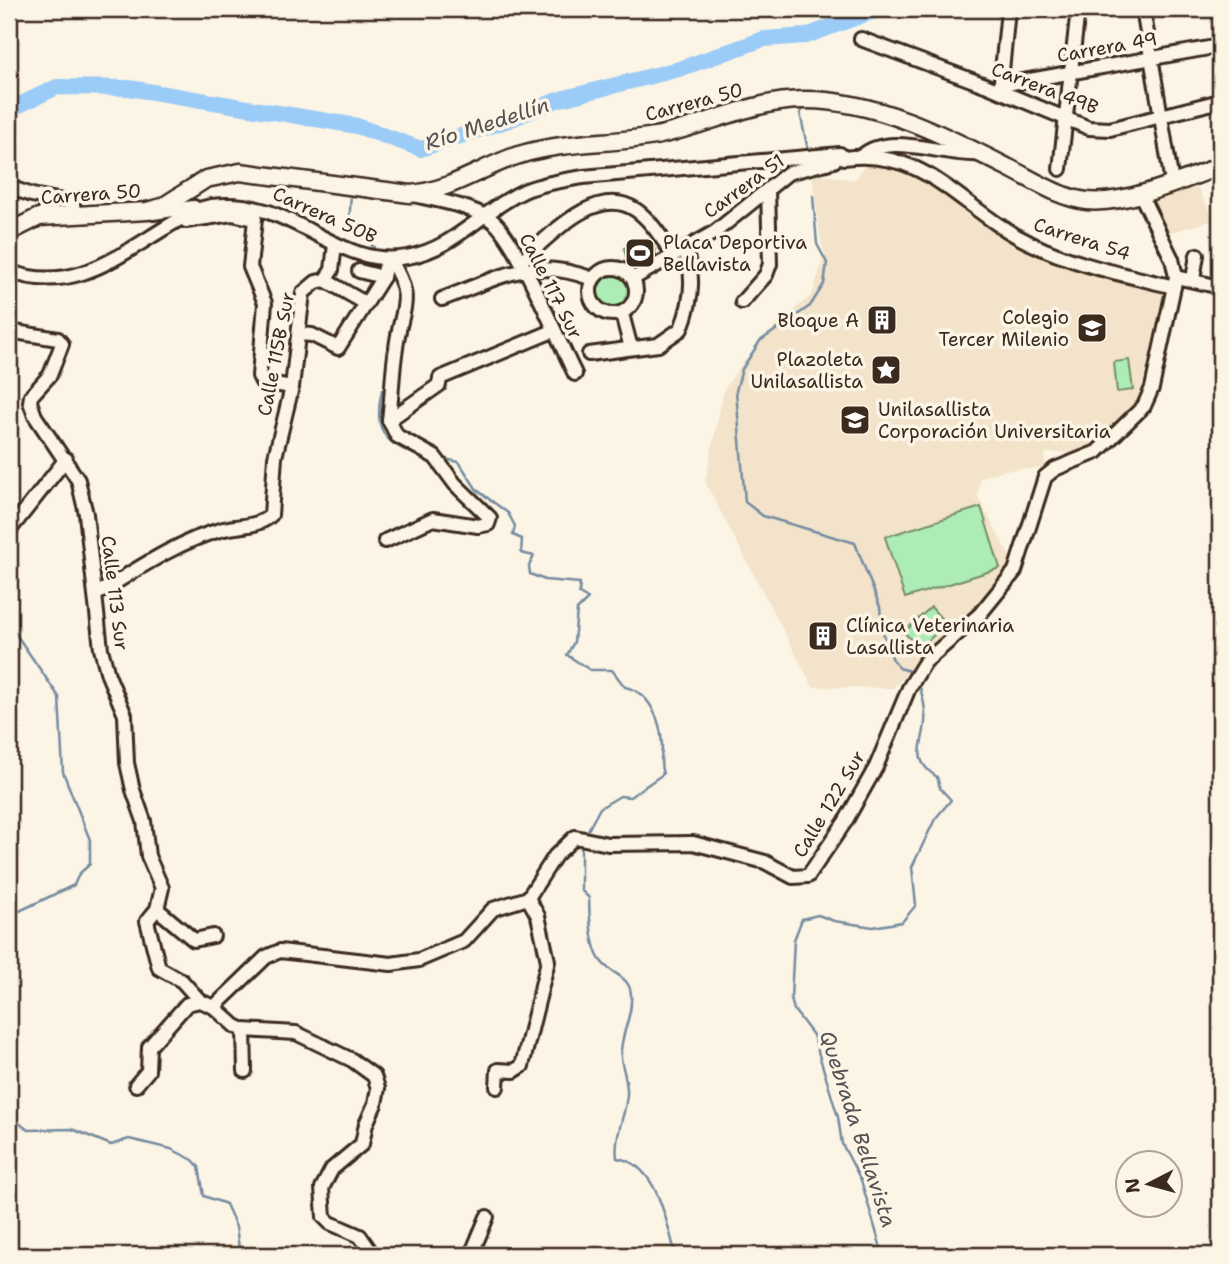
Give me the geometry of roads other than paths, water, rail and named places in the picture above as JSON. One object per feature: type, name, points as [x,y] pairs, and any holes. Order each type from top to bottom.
[{"type":"main road","name":"Carrera 50","points":[[9,232],[39,217],[142,212],[162,207],[206,179],[240,172],[410,194],[436,191],[535,150],[659,135],[783,102],[835,102],[876,110],[981,154],[1074,198],[1111,200],[1220,166]]},
{"type":"street","points":[[1060,169],[1078,9]]},
{"type":"street","points":[[1143,9],[1149,59],[1172,183]]},
{"type":"street","points":[[1001,88],[1009,10]]},
{"type":"street","name":"Carrera 49B","points":[[860,39],[1001,88],[1067,119],[1101,130],[1220,101]]},
{"type":"street","name":"Carrera 49","points":[[1001,88],[1220,46]]},
{"type":"street","points":[[862,156],[871,148],[885,144],[967,155],[981,154]]},
{"type":"street","name":"Carrera 50B","points":[[9,271],[34,278],[90,273],[205,207],[249,204],[293,221],[357,254],[388,259],[430,252],[524,191],[572,179],[840,154],[844,158],[862,156],[896,159],[915,167]]},
{"type":"street","name":"Carrera 51","points":[[634,278],[715,232],[789,173],[844,158]]},
{"type":"street","name":"Carrera 54","points":[[915,167],[945,184],[998,225],[1032,244],[1074,260],[1175,282],[1193,279],[1220,287]]},
{"type":"street","points":[[9,187],[32,195],[73,203],[74,214]]},
{"type":"street","points":[[743,302],[771,264],[768,190]]},
{"type":"street","points":[[1140,193],[1172,259],[1175,282]]},
{"type":"street","points":[[410,194],[486,216]]},
{"type":"street","points":[[442,299],[523,265],[564,224],[591,208],[625,205],[636,210],[691,263],[691,291],[681,329],[658,345],[589,354]]},
{"type":"street","points":[[142,212],[160,213],[205,207]]},
{"type":"street","points":[[179,220],[232,215],[254,218],[256,222],[250,267],[265,303],[258,376],[262,382],[292,387]]},
{"type":"street","name":"Calle 117 Sur","points":[[486,216],[494,221],[523,265],[575,374]]},
{"type":"street","points":[[335,244],[332,270],[325,281],[365,303]]},
{"type":"street","points":[[1193,279],[1197,255]]},
{"type":"street","points":[[299,334],[312,335],[338,348],[383,277],[388,259]]},
{"type":"street","points":[[385,541],[432,519],[478,526],[488,524],[490,518],[455,484],[435,457],[397,436],[389,420],[396,346],[406,304],[401,277],[388,259]]},
{"type":"street","points":[[523,265],[554,268],[593,279]]},
{"type":"street","points":[[613,267],[625,270],[634,278],[636,293],[631,306],[622,314],[603,313],[596,307],[590,289],[593,279],[601,271],[613,267]]},
{"type":"street","points":[[359,271],[383,277]]},
{"type":"street","name":"Calle 115B Sur","points":[[95,595],[170,549],[220,530],[262,522],[271,515],[275,457],[292,387],[303,293],[316,282],[325,281]]},
{"type":"street","name":"Calle 122 Sur","points":[[528,898],[555,856],[575,837],[608,844],[692,843],[765,862],[793,877],[808,876],[814,871],[876,766],[909,688],[925,663],[980,614],[1015,571],[1045,477],[1055,469],[1097,452],[1144,406],[1152,388],[1175,282]]},
{"type":"street","points":[[622,314],[631,348]]},
{"type":"street","name":"Calle 113 Sur","points":[[9,331],[58,340],[62,344],[50,375],[31,396],[30,402],[35,416],[78,480],[86,514],[101,649],[127,721],[127,763],[144,821],[148,856],[162,888],[157,909],[147,921],[146,928],[155,962],[159,968],[182,981],[200,1001],[214,1007],[244,1030]]},
{"type":"street","points":[[389,420],[439,385],[440,378],[553,331]]},
{"type":"street","points":[[9,531],[66,459]]},
{"type":"street","points":[[214,1007],[266,957],[280,951],[390,964],[419,960],[464,941],[493,909],[528,898],[538,916],[548,961],[522,1066],[514,1071],[497,1072],[497,1087]]},
{"type":"street","points":[[157,909],[194,940],[213,936]]},
{"type":"street","points":[[136,1085],[148,1071],[149,1047],[187,1004],[200,1001]]},
{"type":"street","points":[[245,1071],[244,1030],[296,1033],[352,1060],[374,1076],[378,1088],[362,1144],[332,1170],[322,1188],[324,1217],[330,1223],[360,1236],[373,1255]]},
{"type":"street","points":[[471,1255],[487,1217]]},
{"type":"waterway","name":"Río Medellín","points":[[9,110],[57,87],[129,88],[357,126],[421,149],[512,119],[557,100],[679,69],[764,39],[806,36],[879,9]]},
{"type":"waterway","name":"Quebrada Bellavista","points":[[805,107],[800,113],[808,150]]},
{"type":"waterway","points":[[351,193],[349,226],[374,247]]},
{"type":"waterway","name":"Quebrada Bellavista","points":[[813,196],[817,244],[827,263],[824,284],[810,306],[760,341],[742,369],[736,391],[745,502],[763,516],[855,543],[880,607],[882,630],[893,660],[899,668],[913,672]]},
{"type":"waterway","points":[[382,390],[379,417],[385,435],[400,448],[425,458]]},
{"type":"waterway","points":[[440,458],[459,462],[477,490],[508,513],[515,526],[513,535],[522,539],[521,553],[534,556],[529,566],[530,574],[545,580],[580,583],[579,594],[588,599],[577,610],[574,642],[567,655],[590,670],[612,670],[625,687],[634,690],[647,701],[656,717],[661,736],[663,774],[630,797],[620,796],[600,808],[587,832]]},
{"type":"waterway","points":[[9,624],[59,697],[63,772],[90,840],[90,864],[79,874],[74,885],[9,916]]},
{"type":"waterway","name":"Quebrada Bellavista","points":[[883,1255],[861,1180],[842,1144],[838,1117],[813,1035],[794,1010],[791,999],[794,940],[802,919],[818,915],[834,921],[873,927],[902,922],[916,905],[912,867],[935,819],[951,800],[940,788],[937,777],[922,763],[920,748],[925,713],[919,680]]},
{"type":"waterway","points":[[581,844],[581,890],[589,898],[595,948],[605,966],[624,979],[631,995],[621,1050],[627,1095],[617,1142],[617,1158],[642,1171],[651,1183],[664,1211],[676,1255]]},
{"type":"waterway","points":[[9,1093],[19,1123],[28,1130],[72,1129],[111,1145],[129,1139],[171,1149],[193,1160],[199,1167],[204,1196],[226,1204],[236,1227],[240,1255]]},
{"type":"place","name":"Placa Deportiva Bellavista","points":[[640,253]]},
{"type":"place","name":"Bloque A","points":[[882,320]]},
{"type":"place","name":"Colegio Tercer Milenio","points":[[1092,328]]},
{"type":"place","name":"Plazoleta Unilasallista","points":[[886,370]]},
{"type":"place","name":"Unilasallista Corporación Universitaria","points":[[855,420]]},
{"type":"place","name":"Clínica Veterinaria Lasallista","points":[[823,636]]}]
